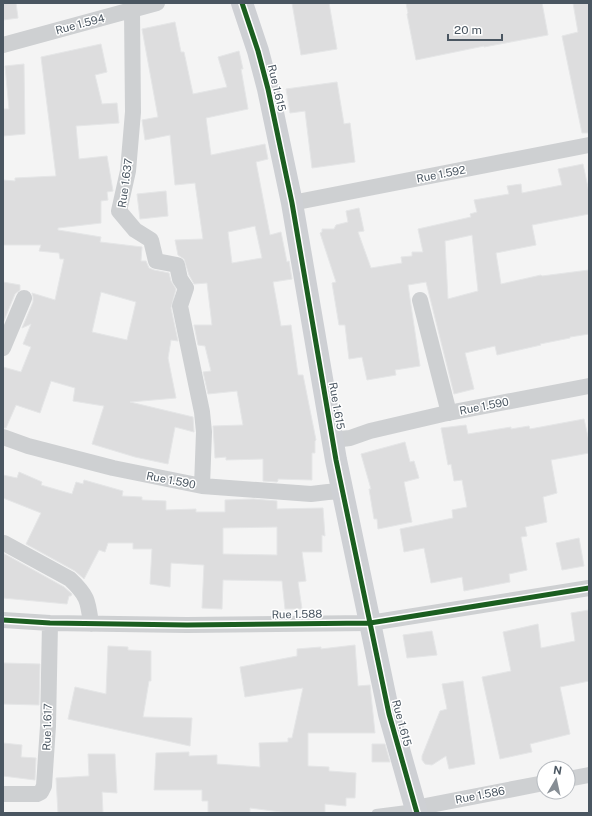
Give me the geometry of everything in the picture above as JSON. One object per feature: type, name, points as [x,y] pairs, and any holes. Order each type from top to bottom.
[{"type":"street","name":"Rue 1.594","points":[[3,45],[157,3]]},
{"type":"street","name":"Rue 1.615","points":[[242,3],[258,50],[268,89],[292,203],[333,440],[370,623],[389,714],[416,810]]},
{"type":"street","name":"Rue 1.637","points":[[132,11],[133,112],[128,171],[119,211],[135,230],[151,240],[156,261],[177,265],[180,279],[186,288],[180,306],[202,412],[204,432],[202,486]]},
{"type":"street","name":"Rue 1.592","points":[[292,203],[589,145]]},
{"type":"street","points":[[3,348],[24,298]]},
{"type":"street","points":[[420,300],[450,413]]},
{"type":"street","name":"Rue 1.590","points":[[333,440],[350,438],[370,431],[450,413],[589,386]]},
{"type":"street","name":"Rue 1.590","points":[[3,437],[28,446],[113,468],[202,486],[311,494],[343,491]]},
{"type":"street","points":[[4,543],[70,579],[79,587],[88,602],[91,624]]},
{"type":"street","name":"Rue 1.588","points":[[3,620],[50,623],[195,625],[370,623],[589,588]]},
{"type":"street","name":"Rue 1.617","points":[[3,794],[37,794],[41,792],[44,786],[48,726],[50,623]]},
{"type":"street","points":[[576,777],[589,775]]},
{"type":"street","name":"Rue 1.586","points":[[416,810],[536,785]]},
{"type":"lane","points":[[376,813],[416,810]]},
{"type":"building","points":[[3,3],[16,3],[18,18],[3,20]]},
{"type":"building","points":[[292,3],[329,3],[337,49],[301,55]]},
{"type":"building","points":[[406,3],[542,3],[548,35],[416,60]]},
{"type":"building","points":[[573,3],[589,3],[589,133],[582,133],[562,36],[578,32]]},
{"type":"building","points":[[175,22],[181,52],[184,52],[193,94],[227,87],[218,57],[239,51],[248,109],[206,118],[211,155],[265,144],[268,159],[256,162],[270,235],[281,232],[287,262],[289,261],[292,279],[273,282],[281,326],[291,325],[298,375],[303,375],[316,440],[315,453],[312,453],[312,480],[278,479],[277,482],[263,481],[263,459],[226,460],[226,457],[215,458],[213,426],[243,425],[237,391],[208,394],[203,372],[211,371],[205,346],[198,345],[194,325],[212,325],[207,283],[194,284],[189,275],[184,259],[178,255],[175,240],[203,239],[195,183],[175,185],[170,135],[145,140],[142,120],[158,117],[142,29]],"holes":[[[255,226],[262,258],[232,263],[228,232]]]},
{"type":"building","points":[[101,44],[107,72],[95,75],[102,104],[117,103],[119,123],[76,126],[79,159],[107,156],[113,191],[107,192],[108,200],[101,201],[101,223],[58,228],[58,230],[101,237],[100,242],[142,247],[141,261],[146,261],[149,268],[169,273],[171,281],[176,289],[171,308],[178,341],[171,340],[168,358],[176,398],[130,402],[193,417],[194,432],[175,427],[168,464],[135,457],[92,444],[104,406],[73,401],[75,388],[51,381],[40,413],[16,405],[6,428],[3,428],[3,367],[21,372],[31,347],[23,344],[31,324],[22,328],[33,302],[32,293],[55,300],[64,259],[60,259],[59,253],[39,251],[41,245],[3,245],[3,180],[15,181],[15,178],[56,176],[41,57]],"holes":[[[101,292],[136,302],[127,340],[92,332]]]},
{"type":"building","points":[[24,64],[25,134],[3,136],[3,109],[9,109],[5,66]]},
{"type":"building","points":[[337,82],[344,124],[350,123],[355,162],[312,168],[305,111],[290,113],[286,89]]},
{"type":"building","points":[[583,164],[589,192],[589,214],[532,225],[536,245],[496,253],[501,284],[541,275],[589,270],[589,334],[570,337],[497,355],[495,346],[465,353],[474,389],[454,394],[426,282],[408,285],[420,366],[395,370],[396,375],[367,380],[362,357],[349,359],[345,325],[339,325],[332,283],[336,282],[320,233],[322,232],[322,229],[334,229],[336,225],[348,222],[346,211],[359,208],[364,231],[358,232],[371,268],[402,263],[401,257],[412,256],[412,252],[423,252],[418,229],[471,217],[470,214],[477,212],[474,200],[509,194],[507,186],[521,184],[522,193],[562,185],[558,169]],"holes":[[[472,235],[478,291],[448,299],[445,241]]]},
{"type":"building","points":[[166,191],[168,216],[140,219],[137,194]]},
{"type":"building","points":[[3,282],[20,285],[20,290],[15,294],[3,323]]},
{"type":"building","points":[[584,419],[589,441],[589,453],[551,460],[557,493],[543,497],[547,522],[525,527],[527,536],[521,537],[527,570],[509,574],[510,582],[464,591],[462,577],[431,583],[424,548],[404,552],[400,529],[453,518],[452,510],[467,507],[462,480],[454,481],[451,464],[448,465],[441,428],[466,425],[468,434],[511,427],[511,429],[529,426],[530,429]]},
{"type":"building","points":[[405,442],[410,462],[414,461],[419,478],[404,482],[412,522],[378,529],[377,519],[374,519],[369,489],[371,489],[361,454]]},
{"type":"building","points":[[19,472],[42,482],[41,485],[72,494],[76,482],[83,484],[84,480],[123,491],[122,496],[142,497],[142,500],[166,501],[166,510],[196,509],[196,512],[225,512],[225,500],[254,499],[277,501],[277,509],[323,508],[325,536],[322,535],[322,552],[302,552],[306,581],[298,582],[302,609],[285,609],[282,581],[223,580],[222,609],[202,608],[204,565],[171,563],[170,587],[150,584],[152,549],[133,549],[133,543],[108,543],[105,552],[99,550],[84,579],[75,571],[26,544],[41,513],[3,498],[3,475],[17,478]],"holes":[[[277,527],[277,555],[223,554],[223,528]]]},
{"type":"building","points":[[579,538],[584,566],[562,570],[556,543]]},
{"type":"building","points":[[3,553],[64,587],[72,594],[69,596],[67,604],[3,598]]},
{"type":"building","points":[[589,610],[589,681],[560,687],[570,734],[530,744],[532,752],[500,759],[482,677],[511,671],[503,632],[538,624],[541,648],[575,641],[571,613]]},
{"type":"building","points":[[432,631],[437,655],[407,658],[403,635]]},
{"type":"building","points":[[355,645],[358,686],[370,685],[375,733],[308,733],[308,766],[329,767],[329,771],[356,773],[355,798],[346,798],[346,806],[325,804],[325,813],[288,813],[250,808],[250,813],[208,813],[208,801],[202,801],[202,790],[154,790],[156,753],[189,752],[189,756],[217,755],[217,764],[260,767],[259,743],[288,742],[288,738],[292,738],[303,688],[245,697],[240,667],[297,656],[297,649],[321,647],[321,649]]},
{"type":"building","points":[[108,646],[128,647],[128,650],[151,651],[151,681],[149,681],[143,717],[192,718],[190,746],[68,719],[75,687],[106,694]]},
{"type":"building","points":[[3,663],[40,664],[39,705],[3,704]]},
{"type":"building","points":[[463,681],[475,764],[449,769],[446,756],[432,765],[425,764],[422,760],[422,756],[440,711],[447,709],[442,684]]},
{"type":"building","points":[[3,743],[22,745],[21,757],[36,758],[35,780],[3,776]]},
{"type":"building","points":[[372,744],[385,744],[390,762],[372,762]]},
{"type":"building","points":[[88,754],[115,754],[117,793],[102,792],[103,813],[58,813],[56,778],[89,776]]},
{"type":"cycle path","points":[[242,3],[258,51],[268,89],[292,203],[336,460],[389,714],[417,813]]},
{"type":"cycle path","points":[[3,620],[50,623],[187,625],[370,623],[589,588]]}]
